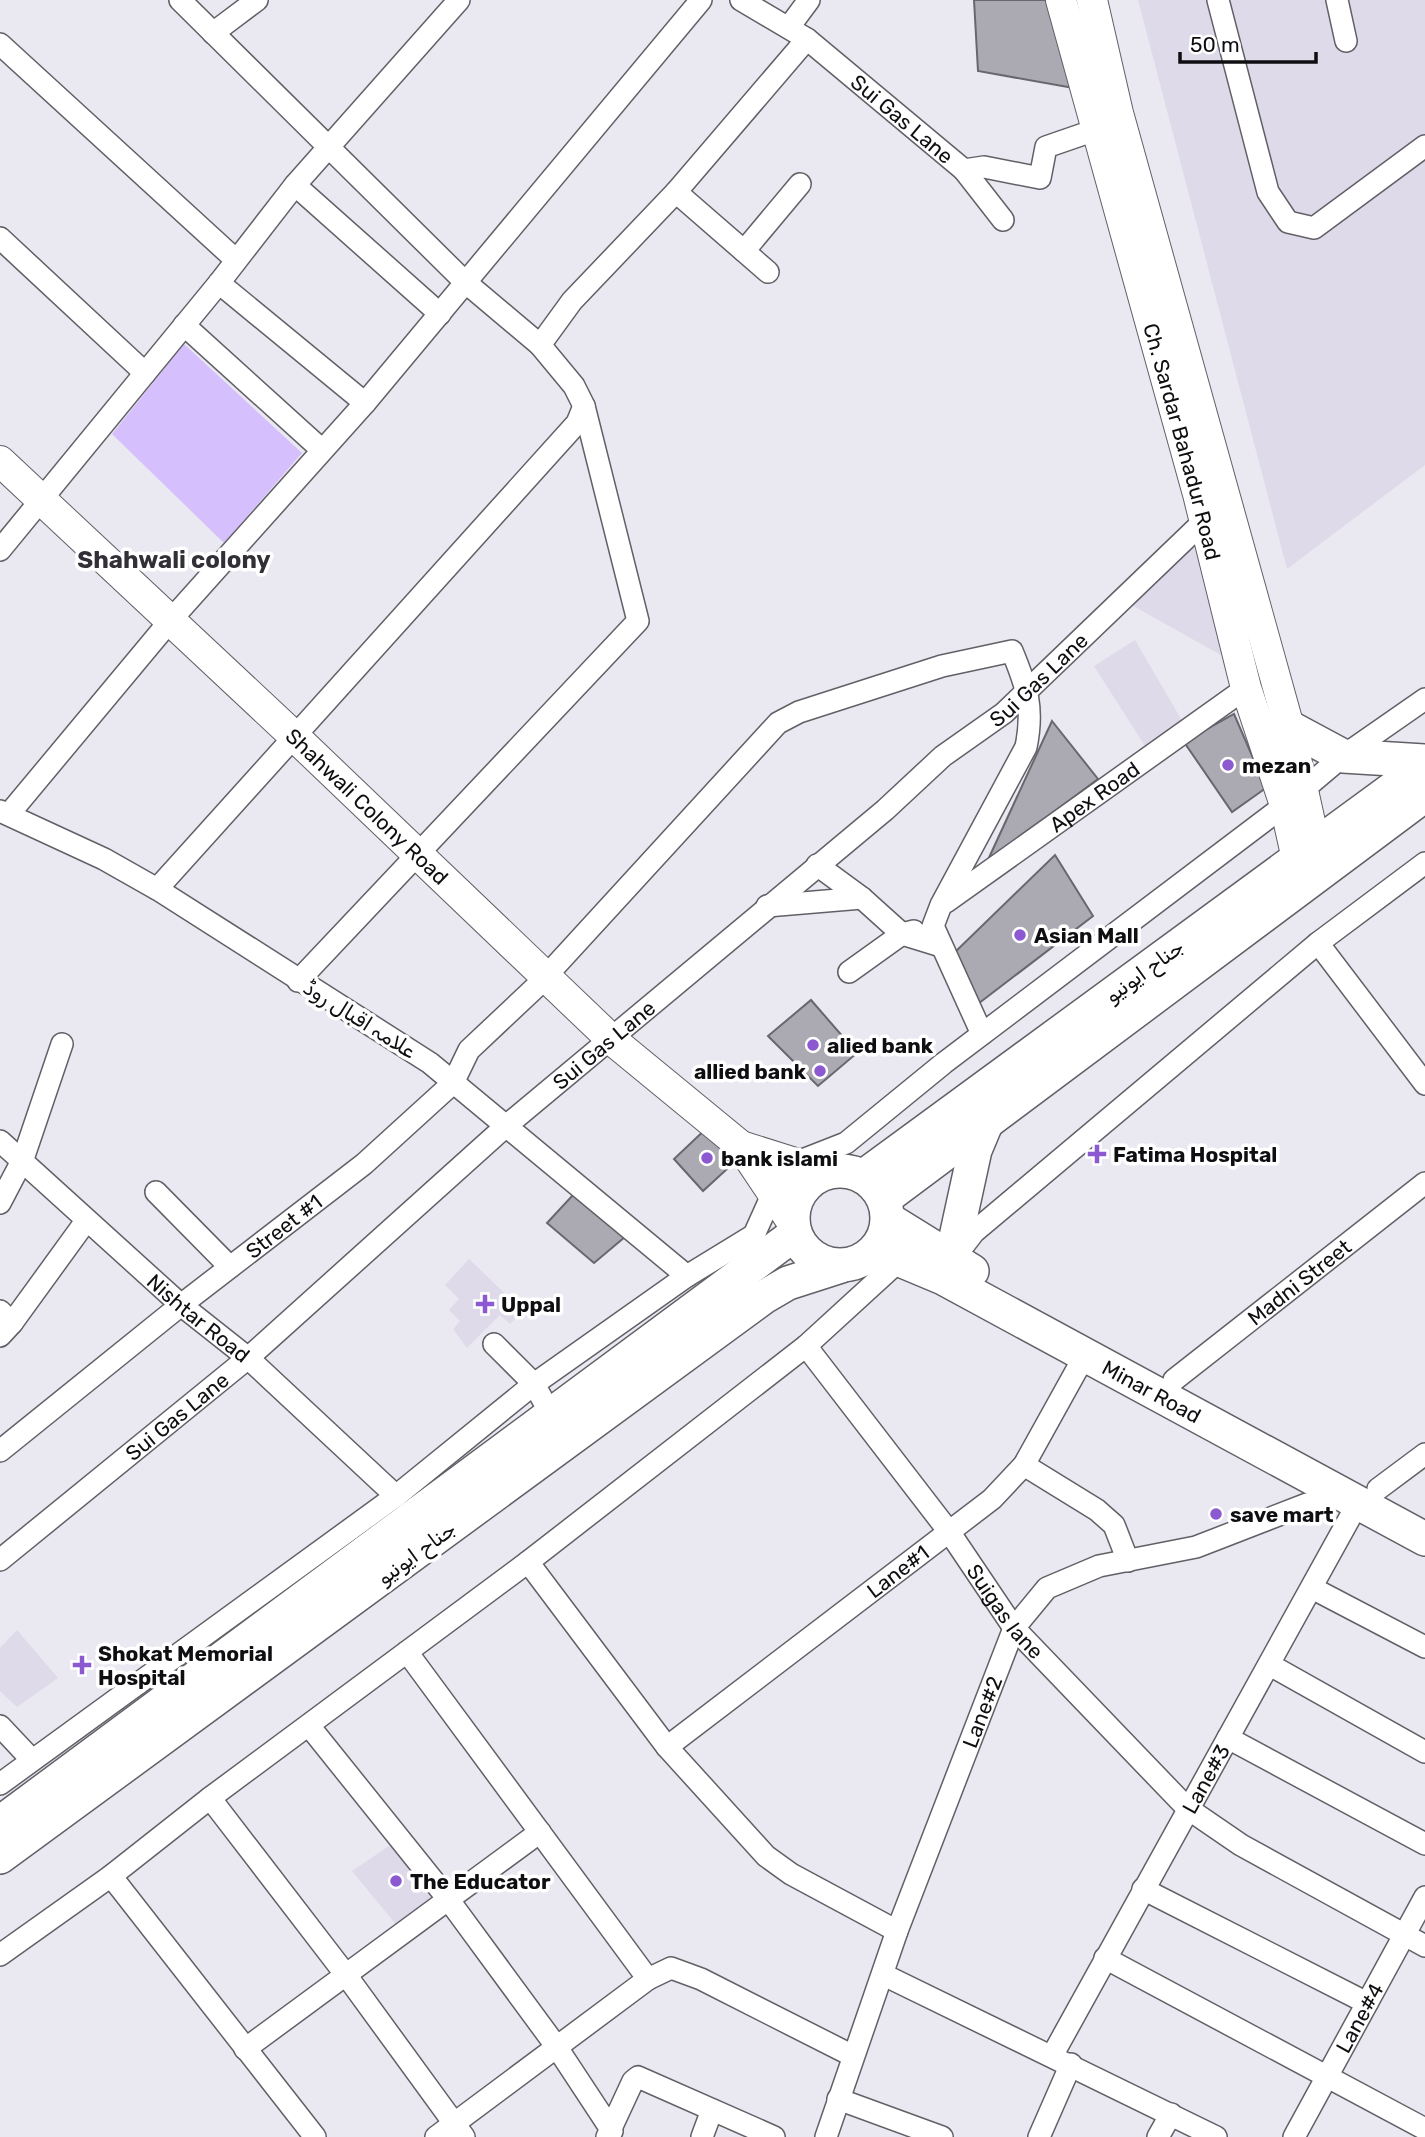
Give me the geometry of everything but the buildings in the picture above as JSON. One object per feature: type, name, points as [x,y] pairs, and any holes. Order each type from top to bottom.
[{"type":"main road","name":"Ch. Sardar Bahadur Road","points":[[1061,0],[1207,502],[1289,727],[1294,795]]},
{"type":"main road","name":"Ch. Sardar Bahadur Road","points":[[1092,0],[1207,502],[1246,688],[1294,795],[1312,863]]},
{"type":"main road","name":"Shahwali Colony Road","points":[[0,461],[169,622],[295,737],[612,1040],[741,1146],[773,1190],[794,1228]]},
{"type":"main road","points":[[1289,727],[1343,756],[1425,763]]},
{"type":"main road","name":"جناح ایونیو","points":[[872,1192],[988,1119],[1312,863],[1425,763]]},
{"type":"main road","name":"جناح ایونیو","points":[[872,1192],[1312,863],[1425,795]]},
{"type":"main road","points":[[951,1260],[975,1150],[988,1119]]},
{"type":"main road","name":"Shahwali Colony Road","points":[[741,1146],[872,1192]]},
{"type":"main road","points":[[841,1266],[813,1258],[794,1228],[796,1200],[809,1181],[830,1171],[872,1192],[881,1243],[886,1256]]},
{"type":"main road","name":"Minar Road","points":[[872,1192],[951,1260],[1174,1380],[1360,1496]]},
{"type":"main road","name":"جناح ایونیو","points":[[0,1823],[254,1617],[542,1398],[794,1228]]},
{"type":"main road","name":"جناح ایونیو","points":[[0,1857],[764,1297],[788,1283],[841,1266],[886,1256]]},
{"type":"main road","name":"Minar Road","points":[[886,1256],[943,1278],[1085,1355],[1424,1529]]},
{"type":"street","points":[[180,0],[464,281],[540,345],[574,386],[584,406],[638,621],[298,981]]},
{"type":"street","points":[[213,33],[257,0]]},
{"type":"street","points":[[0,550],[43,501],[295,185],[459,0]]},
{"type":"street","points":[[5,813],[169,622],[365,403],[701,0]]},
{"type":"street","name":"Sui Gas Lane","points":[[741,0],[807,39],[964,170],[984,167],[1040,178],[1046,147],[1098,129]]},
{"type":"street","points":[[789,27],[809,0]]},
{"type":"street","points":[[1218,0],[1268,192],[1288,222],[1314,228],[1425,146]]},
{"type":"street","points":[[1337,0],[1346,41]]},
{"type":"street","points":[[540,345],[572,301],[677,192],[807,39]]},
{"type":"street","points":[[0,44],[236,260]]},
{"type":"street","points":[[964,170],[1003,220]]},
{"type":"street","points":[[744,251],[800,184]]},
{"type":"street","points":[[295,185],[440,314]]},
{"type":"street","points":[[677,192],[768,272]]},
{"type":"street","points":[[0,238],[145,373]]},
{"type":"street","points":[[219,283],[365,403]]},
{"type":"street","points":[[184,325],[323,450]]},
{"type":"street","points":[[156,889],[577,423],[584,406]]},
{"type":"street","name":"Sui Gas Lane","points":[[0,1560],[248,1358],[506,1126],[612,1040],[766,906],[885,810],[943,756],[1004,713],[1207,502]]},
{"type":"street","name":"Street #1","points":[[0,1451],[181,1305],[364,1164],[453,1083],[469,1049],[544,977],[778,723],[799,712],[942,666],[1012,651],[1028,690]]},
{"type":"street","name":"Apex Road","points":[[941,905],[1246,688]]},
{"type":"street","points":[[982,1034],[937,936],[941,905],[1021,761],[1031,724],[1028,690]]},
{"type":"street","points":[[0,1784],[32,1760],[254,1617],[396,1496],[542,1398],[687,1276],[754,1235],[780,1175],[795,1163],[846,1143],[982,1034],[1343,756],[1425,699]]},
{"type":"street","name":"علامہ اقبال روڈ","points":[[5,813],[104,859],[156,889],[430,1063],[687,1276]]},
{"type":"street","points":[[951,1260],[974,1232],[1318,943],[1425,863]]},
{"type":"street","points":[[817,866],[862,898],[902,934],[937,936]]},
{"type":"street","points":[[766,906],[862,898]]},
{"type":"street","points":[[849,972],[902,934]]},
{"type":"street","points":[[1318,943],[1425,1084]]},
{"type":"street","points":[[0,1203],[23,1160],[62,1044]]},
{"type":"street","name":"Nishtar Road","points":[[0,1141],[181,1305],[248,1358],[396,1496]]},
{"type":"street","name":"Madni Street","points":[[1174,1380],[1425,1183]]},
{"type":"street","points":[[156,1192],[230,1267]]},
{"type":"street","points":[[4,1323],[86,1221]]},
{"type":"street","points":[[0,1955],[111,1876],[210,1798],[310,1727],[806,1346],[886,1256]]},
{"type":"street","points":[[494,1344],[542,1398]]},
{"type":"street","name":"Suigas lane","points":[[806,1346],[950,1533],[1014,1629],[1187,1808],[1241,1845],[1425,1946]]},
{"type":"street","name":"Lane#1","points":[[667,1746],[992,1499],[1024,1465],[1085,1355]]},
{"type":"street","points":[[1360,1496],[1425,1454]]},
{"type":"street","points":[[1024,1465],[1097,1510],[1114,1525],[1128,1561]]},
{"type":"street","name":"Lane#2","points":[[826,2137],[897,1931],[1014,1629],[1047,1588],[1098,1566],[1196,1547],[1307,1504],[1360,1496]]},
{"type":"street","name":"Lane#3","points":[[1039,2137],[1061,2060],[1105,1958],[1187,1808],[1270,1665],[1360,1496]]},
{"type":"street","points":[[528,1562],[667,1746],[766,1856],[791,1874],[897,1931]]},
{"type":"street","points":[[1312,1588],[1425,1647]]},
{"type":"street","points":[[407,1652],[648,1979]]},
{"type":"street","points":[[1270,1665],[1425,1752]]},
{"type":"street","points":[[0,1726],[32,1760]]},
{"type":"street","points":[[310,1727],[448,1899],[556,2046],[609,2134]]},
{"type":"street","points":[[1228,1738],[1425,1844]]},
{"type":"street","points":[[210,1798],[346,1975],[460,2130]]},
{"type":"street","points":[[245,2049],[540,1832]]},
{"type":"street","points":[[111,1876],[315,2137]]},
{"type":"street","points":[[1143,1889],[1367,2003]]},
{"type":"street","name":"Lane#4","points":[[1294,2137],[1425,1897]]},
{"type":"street","points":[[1105,1958],[1425,2129]]},
{"type":"street","points":[[436,2137],[460,2130],[556,2046],[648,1979],[671,1968],[701,1979],[853,2056]]},
{"type":"street","points":[[884,1975],[1216,2137]]},
{"type":"street","points":[[609,2134],[633,2081],[638,2077],[774,2137]]},
{"type":"street","points":[[838,2099],[942,2137]]},
{"type":"street","points":[[702,2137],[712,2110]]},
{"type":"street","points":[[1158,2137],[1171,2113]]},
{"type":"shaded area","points":[[1138,0],[1425,0],[1425,465],[1287,569]]},
{"type":"shaded area","points":[[184,344],[302,453],[224,543],[112,434]]},
{"type":"shaded area","points":[[1197,542],[1235,663],[1128,603]]},
{"type":"shaded area","points":[[1135,640],[1184,724],[1147,749],[1094,666]]},
{"type":"shaded area","name":"Uppal","points":[[469,1259],[523,1311],[510,1324],[500,1315],[467,1348],[453,1329],[460,1321],[449,1310],[459,1299],[445,1285]]},
{"type":"shaded area","points":[[17,1630],[58,1678],[17,1707],[0,1691],[0,1648]]},
{"type":"shaded area","name":"The Educator","points":[[401,1838],[439,1891],[399,1928],[352,1871]]},
{"type":"place","name":"mezan","points":[[1228,765]]},
{"type":"place","name":"Asian Mall","points":[[1020,935]]},
{"type":"place","name":"alied bank","points":[[813,1045]]},
{"type":"place","name":"allied bank","points":[[820,1071]]},
{"type":"place","name":"Fatima Hospital","points":[[1097,1154]]},
{"type":"place","name":"bank islami","points":[[707,1158]]},
{"type":"place","name":"Uppal","points":[[485,1304]]},
{"type":"place","name":"save mart","points":[[1216,1514]]},
{"type":"place","name":"Shokat Memorial Hospital","points":[[82,1665]]},
{"type":"place","name":"The Educator","points":[[396,1881]]},
{"type":"district","name":"Shahwali colony","points":[[174,560]]}]
